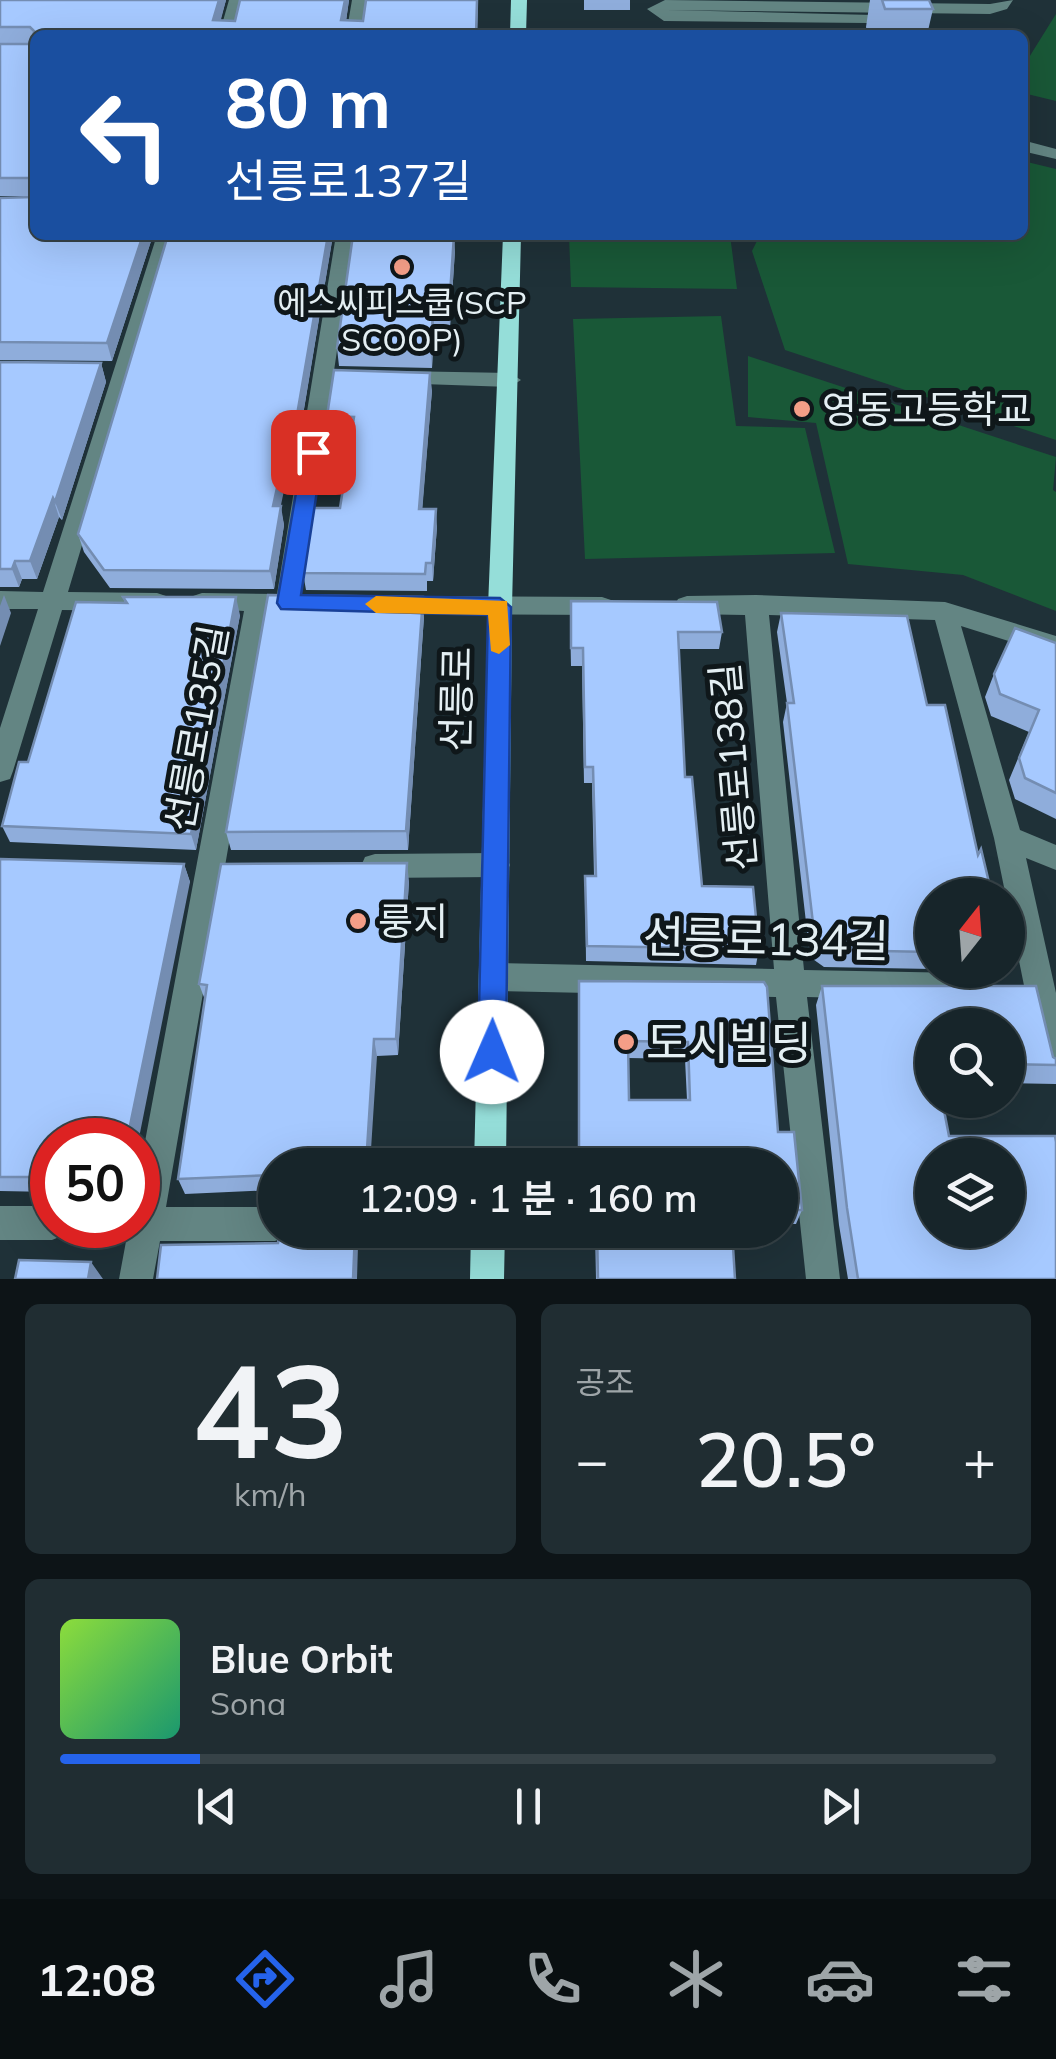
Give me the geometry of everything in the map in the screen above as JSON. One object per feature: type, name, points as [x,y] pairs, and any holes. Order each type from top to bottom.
[{"type":"main road","points":[[518,30],[519,0]]},
{"type":"main road","name":"선릉로","points":[[490,1148],[500,607],[512,240]]},
{"type":"main road","points":[[487,1279],[488,1248]]},
{"type":"street","points":[[228,30],[237,0]]},
{"type":"street","points":[[355,30],[360,0]]},
{"type":"street","points":[[867,18],[664,16],[655,9],[671,3],[990,9],[1002,6],[1005,0]]},
{"type":"street","points":[[1028,147],[1056,154]]},
{"type":"street","points":[[0,771],[113,372],[164,240]]},
{"type":"street","points":[[288,603],[334,377],[346,240]]},
{"type":"street","points":[[380,378],[510,380]]},
{"type":"street","points":[[0,600],[327,604]]},
{"type":"street","name":"선릉로135길","points":[[160,1143],[222,866],[258,603]]},
{"type":"street","points":[[365,604],[618,606]]},
{"type":"street","points":[[657,605],[756,604],[945,611],[1056,646]]},
{"type":"street","name":"선릉로138길","points":[[756,604],[790,983],[823,1279]]},
{"type":"street","points":[[945,611],[1008,838],[1011,878]]},
{"type":"street","points":[[1008,838],[1056,858]]},
{"type":"street","points":[[344,866],[496,865]]},
{"type":"street","name":"선릉로135길","points":[[174,866],[222,866]]},
{"type":"street","name":"선릉로134길","points":[[494,978],[915,986]]},
{"type":"street","points":[[1018,988],[1056,1064]]},
{"type":"street","points":[[0,1223],[30,1224]]},
{"type":"street","points":[[160,1224],[258,1224]]},
{"type":"street","name":"선릉로135길","points":[[136,1279],[139,1248]]},
{"type":"green space","points":[[1056,14],[1056,101],[1028,94],[1028,59]]},
{"type":"green space","points":[[1028,162],[1056,169],[1056,440],[785,350],[752,251],[758,240],[1028,240]]},
{"type":"green space","points":[[569,240],[731,240],[737,289],[571,287]]},
{"type":"green space","points":[[721,316],[736,426],[805,428],[835,553],[585,559],[573,319]]},
{"type":"green space","points":[[748,356],[1056,457],[1056,611],[963,575],[848,564],[816,423],[748,417]]},
{"type":"building","points":[[0,0],[219,0],[213,20],[235,21],[240,0],[345,0],[341,20],[363,21],[366,0],[477,0],[476,30],[0,27]]},
{"type":"building","points":[[882,0],[929,0],[933,9],[885,9]]},
{"type":"building","points":[[0,44],[30,44],[30,178],[0,178]]},
{"type":"building","points":[[30,197],[30,240],[141,240],[107,343],[0,342],[0,198]]},
{"type":"building","points":[[166,240],[327,240],[297,415],[293,415],[273,506],[281,506],[270,571],[104,570],[78,534]]},
{"type":"building","points":[[352,240],[454,240],[449,309],[433,309],[431,350],[337,348]]},
{"type":"building","points":[[0,362],[101,363],[55,502],[53,498],[30,561],[15,561],[12,569],[0,569]]},
{"type":"building","points":[[334,370],[430,373],[419,509],[436,509],[432,563],[426,563],[425,574],[303,573],[313,508],[340,508],[354,417],[327,416]]},
{"type":"building","points":[[268,595],[423,597],[406,831],[226,832]]},
{"type":"building","points":[[123,597],[236,597],[191,834],[2,826],[19,762],[28,762],[76,602],[127,603]]},
{"type":"building","points":[[571,601],[717,602],[722,632],[678,632],[685,777],[692,777],[702,886],[753,887],[759,949],[587,946],[585,876],[596,876],[593,767],[585,767],[583,648],[571,648]]},
{"type":"building","points":[[781,613],[907,616],[927,705],[945,705],[978,855],[981,849],[988,878],[915,878],[915,952],[829,950],[815,940],[787,703],[794,703]]},
{"type":"building","points":[[1015,628],[1056,643],[1056,793],[1025,778],[1019,758],[1039,710],[1000,694],[994,674]]},
{"type":"building","points":[[0,859],[184,864],[132,1118],[30,1118],[30,1177],[0,1177]]},
{"type":"building","points":[[407,863],[396,1039],[374,1039],[367,1148],[258,1148],[258,1176],[178,1179],[207,985],[199,984],[221,864]]},
{"type":"building","points":[[579,981],[764,982],[778,1132],[794,1132],[796,1148],[579,1148]],"holes":[[[628,1041],[688,1042],[690,1100],[629,1100]]]},
{"type":"building","points":[[822,986],[1036,986],[1056,1065],[1025,1064],[1025,1008],[915,1008],[915,1118],[946,1118],[949,1136],[1055,1136],[1056,1279],[858,1279]]},
{"type":"building","points":[[798,1171],[802,1210],[798,1210]]},
{"type":"building","points":[[258,1243],[258,1248],[354,1248],[353,1279],[157,1279],[161,1245]]},
{"type":"building","points":[[597,1248],[733,1248],[735,1279],[598,1279]]},
{"type":"building","points":[[19,1260],[91,1262],[88,1279],[15,1279]]},
{"type":"slow traffic","points":[[376,604],[500,607],[499,645]]},
{"type":"place","name":"에스씨피스쿱(SCP SCOOP)","points":[[402,267]]},
{"type":"place","name":"영동고등학교","points":[[802,409]]},
{"type":"place","name":"룽지","points":[[358,921]]},
{"type":"place","name":"도시빌딩","points":[[626,1042]]},
{"type":"route","points":[[313,452],[288,603],[500,607],[492,1052]]}]
